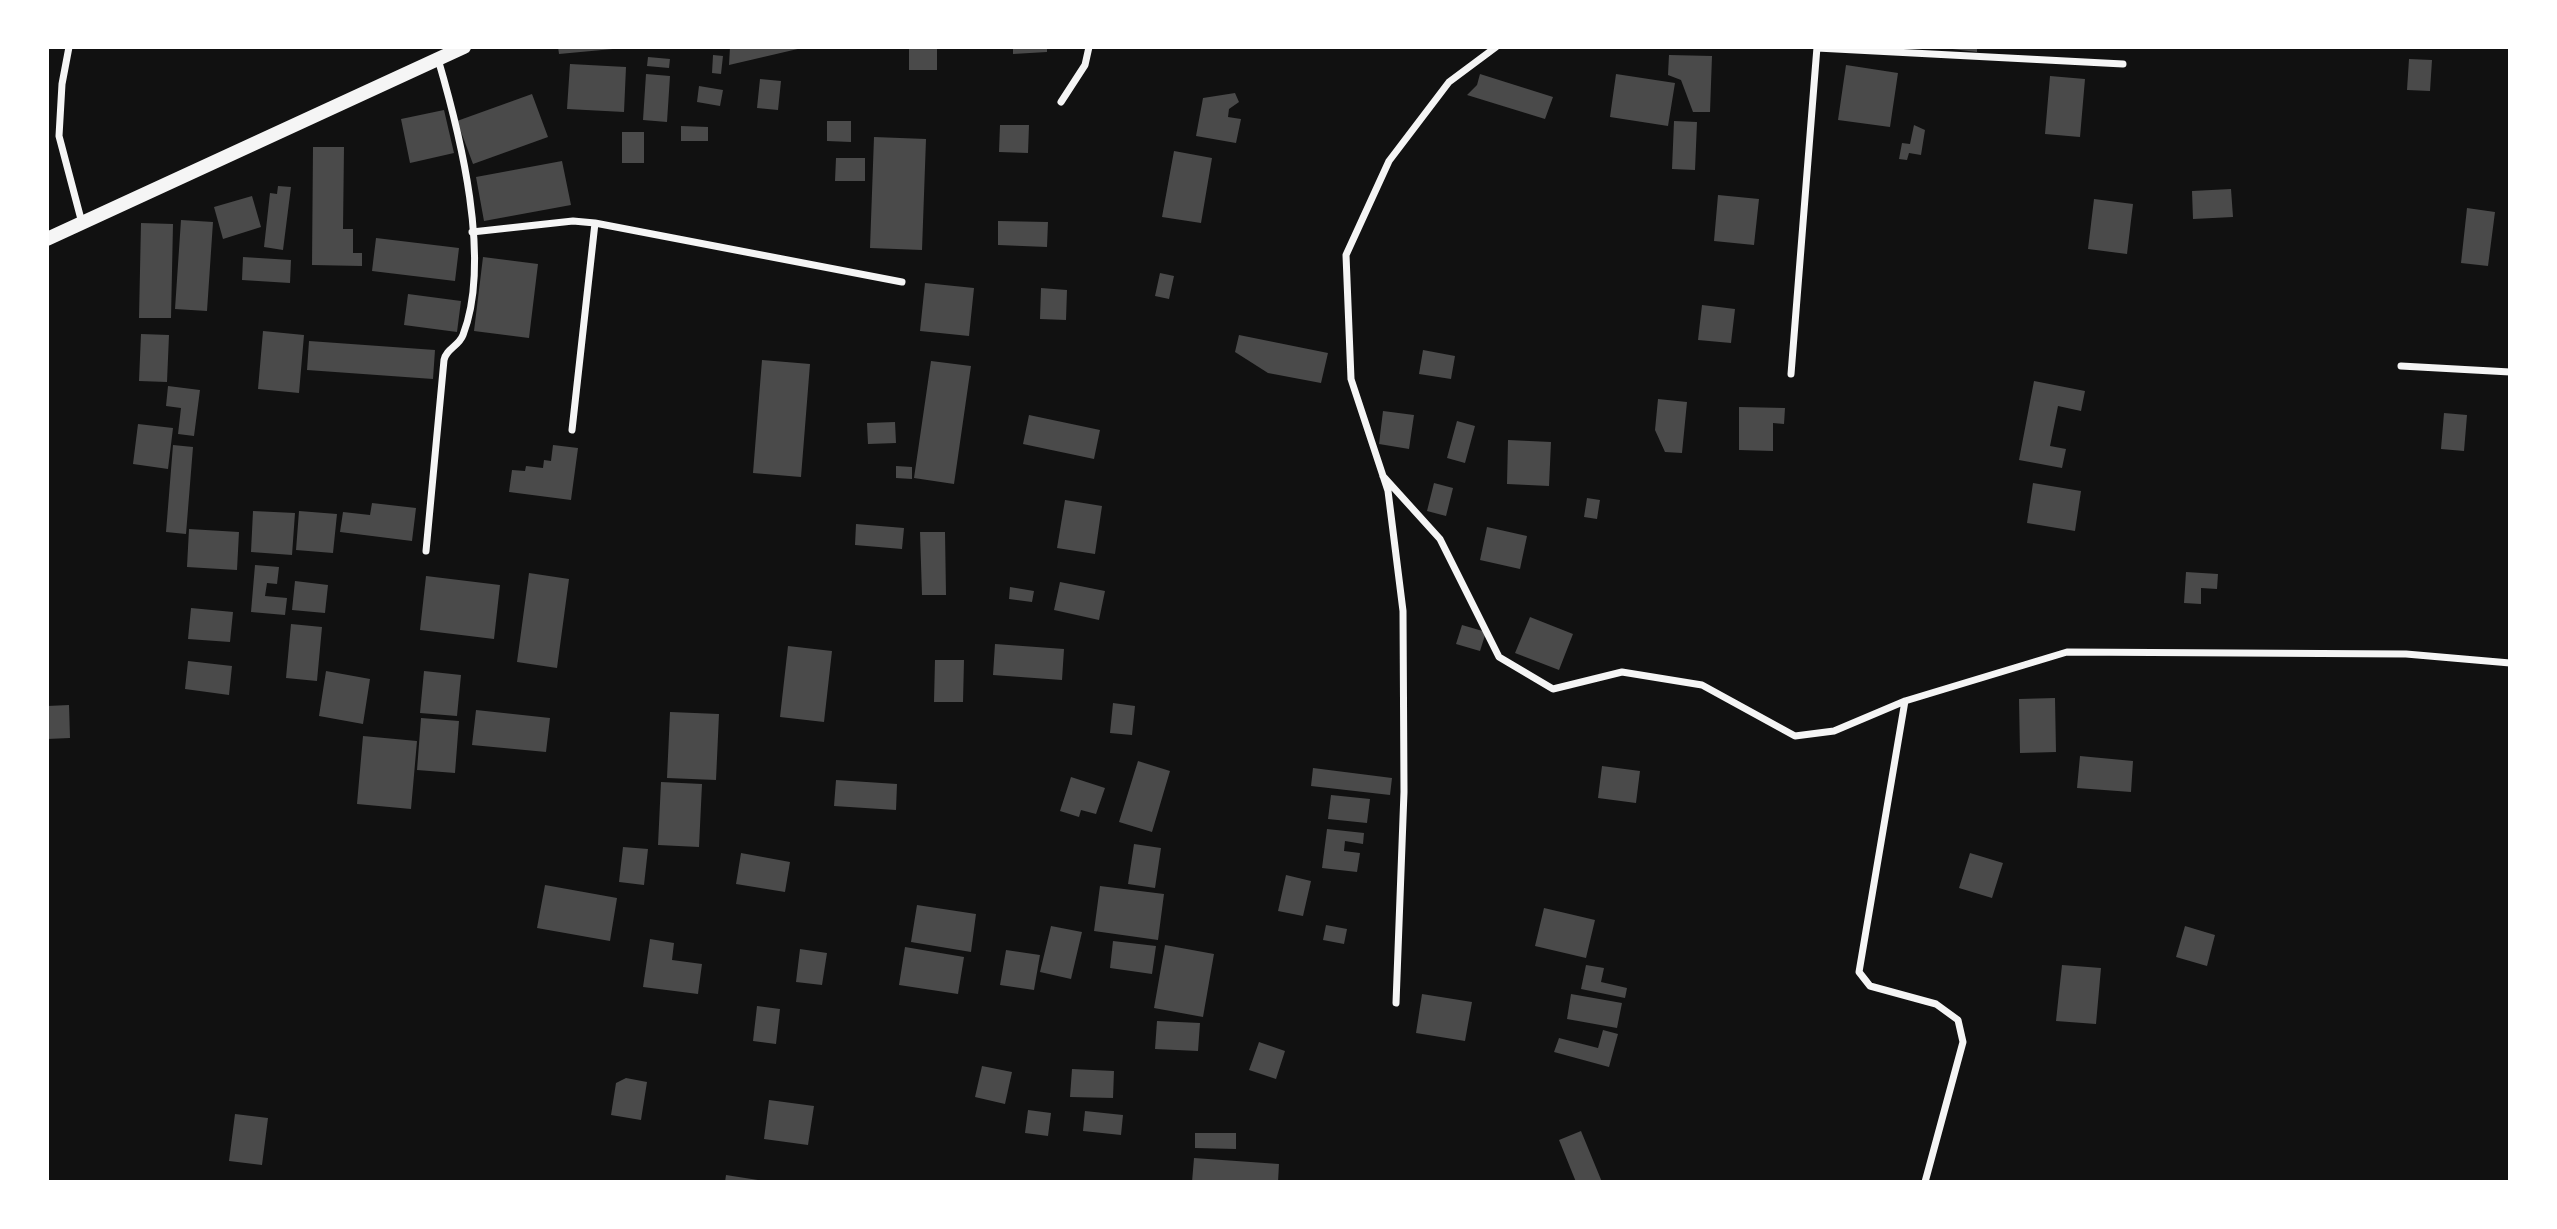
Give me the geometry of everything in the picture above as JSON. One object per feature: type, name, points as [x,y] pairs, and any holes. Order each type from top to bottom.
[{"type":"highway","points":[[47,239],[464,47]]},
{"type":"street","points":[[69,47],[62,84],[60,136],[82,223]]},
{"type":"street","points":[[1061,102],[1085,65],[1089,47]]},
{"type":"street","points":[[1396,1003],[1405,792],[1403,611],[1388,491],[1351,379],[1346,255],[1389,161],[1449,82],[1496,47]]},
{"type":"street","points":[[1791,374],[1817,47],[2123,64]]},
{"type":"street","points":[[426,551],[445,354],[462,338],[473,283],[472,232],[460,134],[438,59]]},
{"type":"street","points":[[472,232],[573,221],[595,223],[902,282]]},
{"type":"street","points":[[572,430],[595,223]]},
{"type":"street","points":[[2401,366],[2510,372]]},
{"type":"street","points":[[1383,476],[1440,539],[1499,657],[1553,689],[1622,672],[1702,685],[1795,736],[1834,731],[1905,701],[2067,652],[2406,654],[2510,663]]},
{"type":"street","points":[[1905,701],[1859,972],[1870,986],[1936,1004],[1958,1020],[1962,1042],[1925,1182]]},
{"type":"building","points":[[558,47],[613,47],[613,49],[559,54]]},
{"type":"building","points":[[730,47],[802,47],[802,48],[729,65]]},
{"type":"building","points":[[909,47],[937,47],[937,70],[909,70]]},
{"type":"building","points":[[1013,47],[1047,47],[1047,52],[1013,54]]},
{"type":"building","points":[[1936,47],[1977,47],[1977,52]]},
{"type":"building","points":[[713,55],[723,56],[721,74],[712,73]]},
{"type":"building","points":[[1669,55],[1712,56],[1710,112],[1693,112],[1681,80],[1668,75]]},
{"type":"building","points":[[648,57],[670,59],[669,68],[647,66]]},
{"type":"building","points":[[2409,59],[2432,60],[2430,91],[2407,90]]},
{"type":"building","points":[[570,64],[626,67],[624,112],[567,109]]},
{"type":"building","points":[[1846,65],[1898,73],[1890,127],[1838,120]]},
{"type":"building","points":[[646,74],[670,76],[667,122],[643,120]]},
{"type":"building","points":[[1480,74],[1553,97],[1545,119],[1467,95],[1477,85]]},
{"type":"building","points":[[1616,74],[1675,83],[1668,126],[1610,117]]},
{"type":"building","points":[[2050,76],[2085,79],[2080,137],[2045,134]]},
{"type":"building","points":[[760,79],[781,81],[778,110],[757,108]]},
{"type":"building","points":[[699,86],[723,90],[720,106],[697,102]]},
{"type":"building","points":[[1235,93],[1239,102],[1229,109],[1228,117],[1241,119],[1236,143],[1196,136],[1203,98]]},
{"type":"building","points":[[532,94],[548,137],[473,164],[457,121]]},
{"type":"building","points":[[444,110],[454,153],[410,163],[401,119]]},
{"type":"building","points":[[827,121],[851,121],[851,142],[827,141]]},
{"type":"building","points":[[1674,121],[1697,122],[1695,170],[1672,169]]},
{"type":"building","points":[[1000,125],[1029,125],[1028,153],[999,152]]},
{"type":"building","points":[[1914,125],[1925,130],[1921,155],[1909,153],[1907,160],[1899,159],[1902,143],[1910,144]]},
{"type":"building","points":[[681,126],[708,127],[708,141],[681,141]]},
{"type":"building","points":[[622,132],[644,132],[644,163],[622,163]]},
{"type":"building","points":[[874,137],[926,139],[922,250],[870,248]]},
{"type":"building","points":[[313,147],[344,147],[343,229],[353,229],[353,253],[362,253],[362,266],[312,265]]},
{"type":"building","points":[[1174,151],[1212,158],[1201,223],[1162,217]]},
{"type":"building","points":[[836,158],[865,158],[865,181],[835,181]]},
{"type":"building","points":[[562,161],[571,205],[484,221],[476,177]]},
{"type":"building","points":[[278,186],[291,187],[283,250],[264,247],[270,193],[277,194]]},
{"type":"building","points":[[2231,189],[2233,217],[2193,219],[2192,191]]},
{"type":"building","points":[[1718,195],[1759,199],[1754,245],[1714,241]]},
{"type":"building","points":[[252,196],[261,227],[223,239],[214,207]]},
{"type":"building","points":[[2094,199],[2133,204],[2127,254],[2088,249]]},
{"type":"building","points":[[2467,208],[2495,212],[2488,266],[2461,263]]},
{"type":"building","points":[[181,220],[213,222],[207,311],[175,309]]},
{"type":"building","points":[[998,221],[1048,222],[1047,247],[998,245]]},
{"type":"building","points":[[141,223],[173,224],[171,318],[139,318]]},
{"type":"building","points":[[376,238],[459,248],[455,281],[372,271]]},
{"type":"building","points":[[243,257],[291,260],[290,283],[242,280]]},
{"type":"building","points":[[483,257],[538,264],[529,338],[474,331]]},
{"type":"building","points":[[1160,273],[1174,276],[1169,299],[1155,296]]},
{"type":"building","points":[[925,283],[974,288],[969,336],[920,331]]},
{"type":"building","points":[[1041,288],[1067,290],[1066,320],[1040,319]]},
{"type":"building","points":[[408,294],[461,301],[457,332],[404,325]]},
{"type":"building","points":[[1702,305],[1735,309],[1731,343],[1698,340]]},
{"type":"building","points":[[263,331],[304,335],[299,393],[258,389]]},
{"type":"building","points":[[141,334],[169,335],[167,382],[139,381]]},
{"type":"building","points":[[1239,335],[1328,353],[1321,383],[1268,373],[1235,352]]},
{"type":"building","points":[[309,341],[435,350],[433,379],[307,370]]},
{"type":"building","points":[[1423,350],[1455,356],[1451,379],[1419,374]]},
{"type":"building","points":[[762,360],[810,364],[801,477],[753,473]]},
{"type":"building","points":[[931,361],[971,366],[954,484],[914,478]]},
{"type":"building","points":[[2034,381],[2085,391],[2081,411],[2058,406],[2050,446],[2066,449],[2062,468],[2019,460]]},
{"type":"building","points":[[168,386],[200,390],[194,436],[178,434],[181,408],[166,406]]},
{"type":"building","points":[[1658,399],[1687,402],[1682,453],[1665,452],[1655,430]]},
{"type":"building","points":[[1739,407],[1785,408],[1784,424],[1773,423],[1773,451],[1739,450]]},
{"type":"building","points":[[1383,411],[1414,415],[1409,449],[1379,444]]},
{"type":"building","points":[[2444,413],[2467,415],[2464,451],[2441,449]]},
{"type":"building","points":[[1029,415],[1100,430],[1094,459],[1023,444]]},
{"type":"building","points":[[1457,421],[1475,426],[1465,463],[1447,458]]},
{"type":"building","points":[[895,422],[896,443],[868,444],[867,423]]},
{"type":"building","points":[[138,424],[173,428],[168,469],[133,464]]},
{"type":"building","points":[[1508,440],[1551,442],[1549,486],[1507,484]]},
{"type":"building","points":[[173,445],[193,447],[186,534],[166,532]]},
{"type":"building","points":[[553,445],[578,448],[571,500],[509,492],[512,470],[525,471],[526,466],[543,468],[544,460],[551,461]]},
{"type":"building","points":[[896,466],[912,467],[912,479],[896,478]]},
{"type":"building","points":[[1434,483],[1453,488],[1446,516],[1427,511]]},
{"type":"building","points":[[2033,483],[2081,491],[2075,531],[2027,523]]},
{"type":"building","points":[[1587,498],[1600,500],[1597,519],[1584,517]]},
{"type":"building","points":[[1065,500],[1102,506],[1095,554],[1057,548]]},
{"type":"building","points":[[372,503],[416,508],[412,541],[340,532],[343,512],[370,515]]},
{"type":"building","points":[[253,511],[295,513],[292,555],[251,552]]},
{"type":"building","points":[[299,511],[337,514],[333,553],[296,550]]},
{"type":"building","points":[[856,524],[904,528],[902,549],[855,545]]},
{"type":"building","points":[[1487,527],[1527,536],[1520,569],[1480,560]]},
{"type":"building","points":[[189,529],[239,532],[237,570],[187,567]]},
{"type":"building","points":[[920,532],[945,532],[946,595],[922,595]]},
{"type":"building","points":[[255,565],[279,567],[277,584],[267,583],[265,596],[287,598],[285,615],[251,612]]},
{"type":"building","points":[[2186,572],[2218,574],[2217,589],[2201,588],[2201,604],[2184,603]]},
{"type":"building","points":[[529,573],[569,579],[557,668],[517,662]]},
{"type":"building","points":[[426,576],[500,585],[494,639],[420,630]]},
{"type":"building","points":[[295,581],[328,585],[325,613],[292,610]]},
{"type":"building","points":[[1060,582],[1105,591],[1099,620],[1054,610]]},
{"type":"building","points":[[1010,587],[1034,591],[1032,602],[1009,599]]},
{"type":"building","points":[[191,608],[233,612],[230,642],[188,639]]},
{"type":"building","points":[[1530,617],[1573,634],[1559,670],[1515,653]]},
{"type":"building","points":[[291,624],[322,627],[317,681],[286,678]]},
{"type":"building","points":[[1462,625],[1486,632],[1480,651],[1456,644]]},
{"type":"building","points":[[995,644],[1064,649],[1062,680],[993,675]]},
{"type":"building","points":[[788,646],[832,651],[824,722],[780,717]]},
{"type":"building","points":[[935,660],[964,660],[963,702],[934,702]]},
{"type":"building","points":[[188,661],[232,666],[229,695],[185,689]]},
{"type":"building","points":[[326,671],[370,679],[363,724],[319,716]]},
{"type":"building","points":[[424,671],[461,675],[457,716],[420,713]]},
{"type":"building","points":[[2055,698],[2056,752],[2020,753],[2019,699]]},
{"type":"building","points":[[1113,703],[1135,706],[1132,735],[1110,733]]},
{"type":"building","points":[[69,705],[70,738],[47,739],[47,706]]},
{"type":"building","points":[[476,710],[550,718],[546,752],[472,745]]},
{"type":"building","points":[[670,712],[719,714],[716,780],[667,778]]},
{"type":"building","points":[[421,718],[459,721],[455,773],[417,770]]},
{"type":"building","points":[[363,736],[417,741],[411,809],[357,804]]},
{"type":"building","points":[[2080,756],[2133,761],[2131,792],[2077,788]]},
{"type":"building","points":[[1138,761],[1170,771],[1152,832],[1119,822]]},
{"type":"building","points":[[1602,766],[1640,771],[1636,803],[1598,798]]},
{"type":"building","points":[[1313,768],[1392,778],[1390,795],[1311,786]]},
{"type":"building","points":[[1071,777],[1105,788],[1096,814],[1081,810],[1079,817],[1060,811]]},
{"type":"building","points":[[836,780],[897,784],[896,810],[834,806]]},
{"type":"building","points":[[661,782],[702,784],[699,847],[658,845]]},
{"type":"building","points":[[1331,795],[1370,799],[1367,823],[1328,819]]},
{"type":"building","points":[[1327,829],[1364,833],[1363,844],[1345,841],[1344,851],[1360,853],[1357,872],[1322,868]]},
{"type":"building","points":[[1134,844],[1161,848],[1155,888],[1128,884]]},
{"type":"building","points":[[623,847],[648,849],[644,885],[619,882]]},
{"type":"building","points":[[741,853],[790,862],[785,892],[736,884]]},
{"type":"building","points":[[1970,853],[2003,863],[1992,898],[1959,888]]},
{"type":"building","points":[[1286,875],[1311,881],[1303,916],[1278,911]]},
{"type":"building","points":[[545,885],[617,898],[610,941],[537,928]]},
{"type":"building","points":[[1100,886],[1164,894],[1158,940],[1094,931]]},
{"type":"building","points":[[917,905],[976,914],[971,952],[911,942]]},
{"type":"building","points":[[1544,908],[1595,920],[1586,958],[1535,946]]},
{"type":"building","points":[[1326,925],[1347,929],[1344,944],[1323,940]]},
{"type":"building","points":[[1051,926],[1082,932],[1071,979],[1040,972]]},
{"type":"building","points":[[2185,926],[2215,935],[2207,966],[2176,957]]},
{"type":"building","points":[[650,939],[674,943],[672,960],[702,964],[698,994],[643,987]]},
{"type":"building","points":[[1113,941],[1156,946],[1152,974],[1110,968]]},
{"type":"building","points":[[1165,945],[1214,954],[1203,1017],[1154,1008]]},
{"type":"building","points":[[905,947],[964,957],[958,994],[899,985]]},
{"type":"building","points":[[800,949],[827,953],[822,985],[796,982]]},
{"type":"building","points":[[1006,950],[1040,955],[1034,990],[1000,985]]},
{"type":"building","points":[[1586,965],[1604,968],[1601,982],[1627,988],[1625,998],[1581,989]]},
{"type":"building","points":[[2062,965],[2101,968],[2096,1024],[2056,1021]]},
{"type":"building","points":[[1422,994],[1472,1002],[1465,1041],[1416,1033]]},
{"type":"building","points":[[1571,994],[1622,1003],[1617,1028],[1567,1019]]},
{"type":"building","points":[[757,1006],[780,1009],[776,1044],[753,1041]]},
{"type":"building","points":[[1157,1021],[1200,1023],[1198,1051],[1155,1049]]},
{"type":"building","points":[[1603,1030],[1618,1034],[1609,1067],[1554,1052],[1559,1038],[1598,1048]]},
{"type":"building","points":[[1259,1042],[1285,1051],[1276,1079],[1249,1070]]},
{"type":"building","points":[[982,1066],[1012,1072],[1005,1104],[975,1097]]},
{"type":"building","points":[[1072,1069],[1114,1071],[1113,1098],[1070,1097]]},
{"type":"building","points":[[626,1078],[647,1082],[641,1120],[611,1115],[616,1083]]},
{"type":"building","points":[[769,1100],[814,1106],[808,1145],[764,1139]]},
{"type":"building","points":[[1028,1110],[1051,1113],[1048,1136],[1025,1133]]},
{"type":"building","points":[[1085,1111],[1123,1115],[1121,1135],[1083,1131]]},
{"type":"building","points":[[235,1114],[268,1118],[262,1165],[229,1161]]},
{"type":"building","points":[[1581,1131],[1602,1182],[1576,1182],[1559,1140]]},
{"type":"building","points":[[1195,1133],[1236,1133],[1236,1149],[1195,1148]]},
{"type":"building","points":[[1194,1158],[1279,1164],[1278,1182],[1192,1182]]},
{"type":"building","points":[[726,1175],[758,1180],[758,1182],[725,1182]]}]
